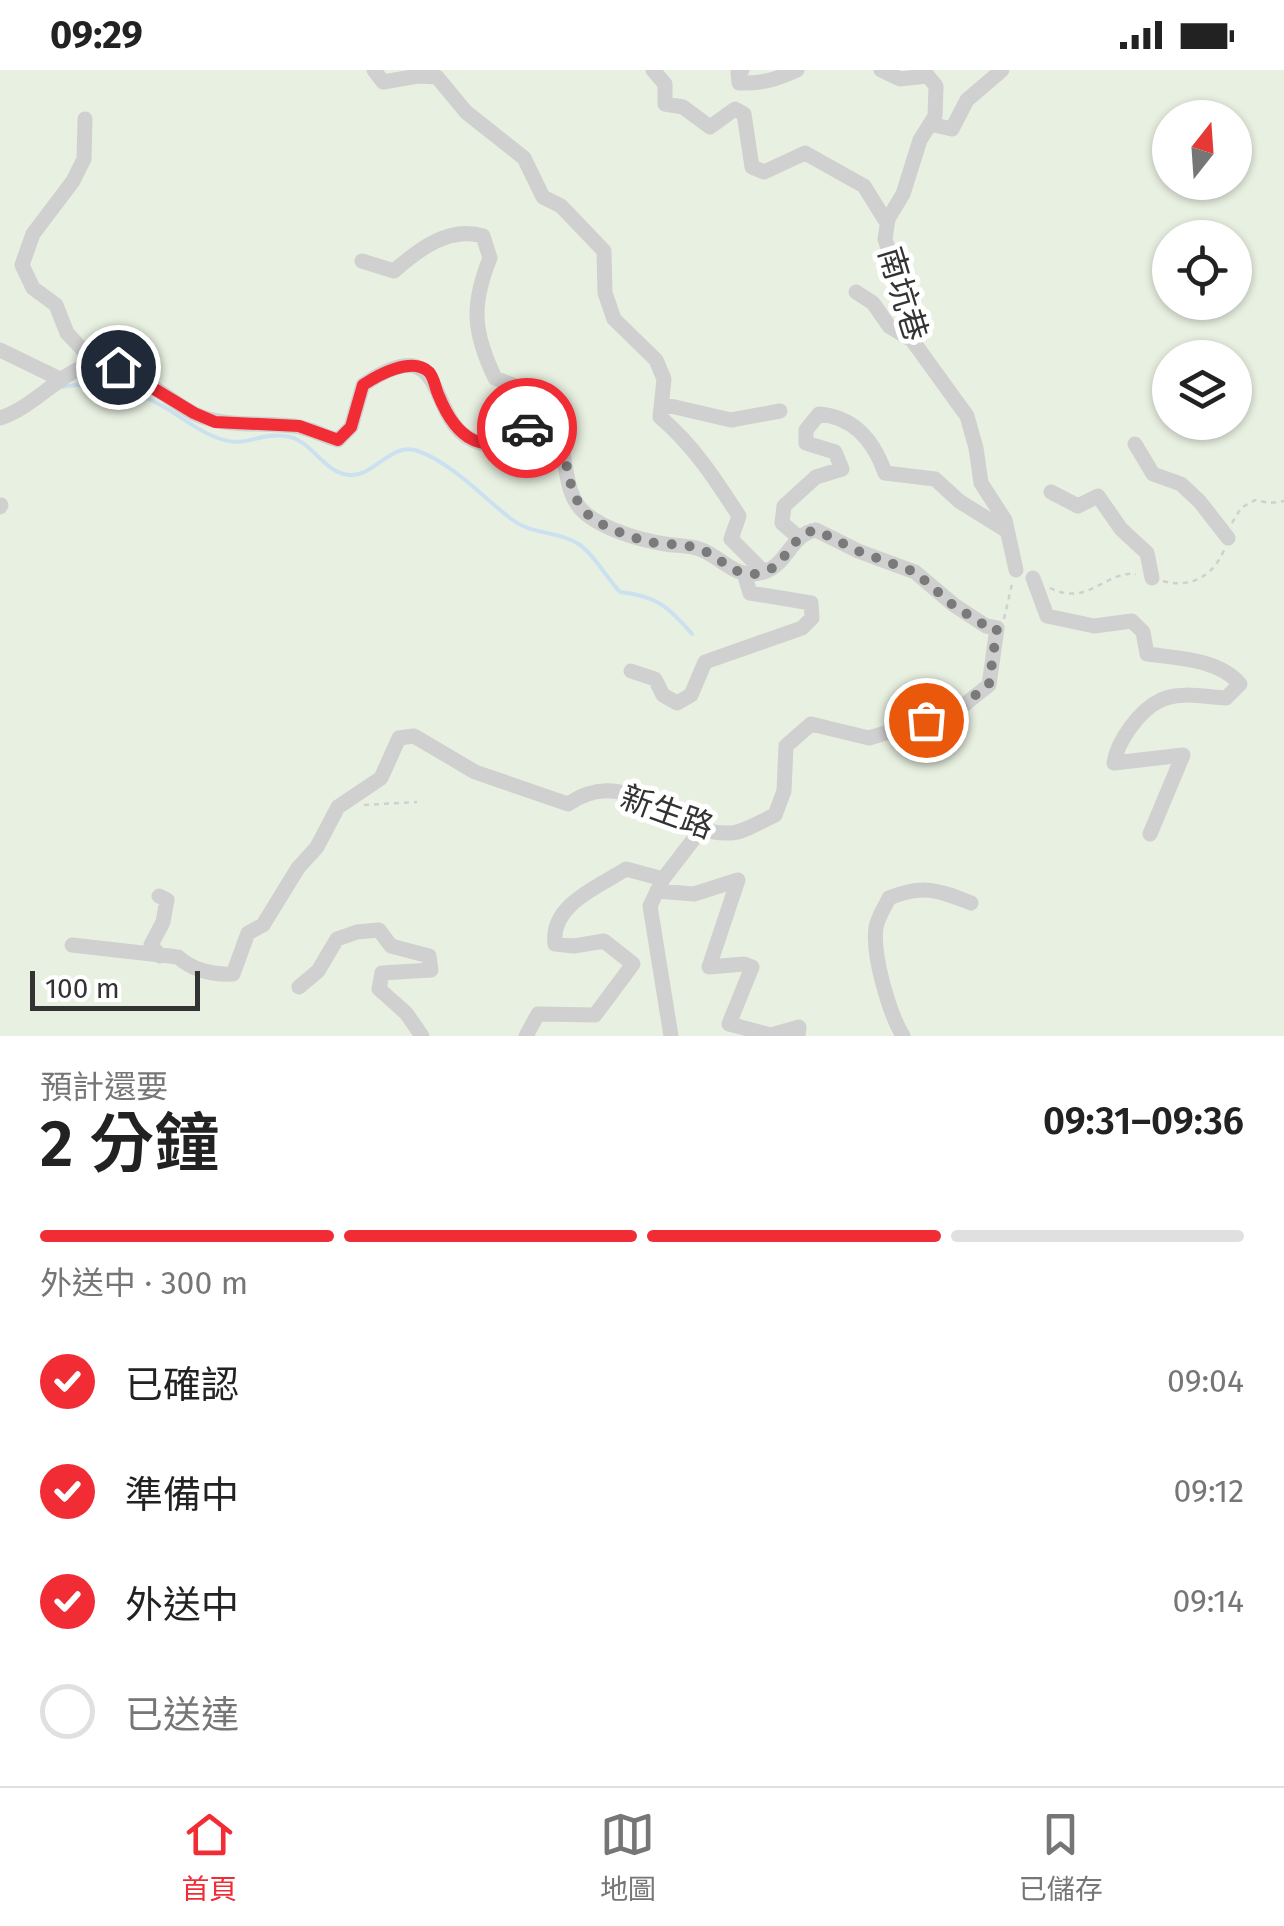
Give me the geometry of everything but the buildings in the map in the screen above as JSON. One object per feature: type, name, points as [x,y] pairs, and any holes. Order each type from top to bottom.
[{"type":"street","points":[[374,70],[383,82],[418,76],[437,78],[466,112],[524,158],[542,197],[561,206],[604,251],[605,293],[614,319],[656,360],[664,379],[660,417],[688,441],[739,516],[731,539],[764,572]]},
{"type":"street","points":[[654,70],[665,84],[665,104],[683,107],[710,127],[734,109],[744,114],[752,167],[764,172],[805,153],[864,186],[886,223]]},
{"type":"street","points":[[742,70],[738,83],[752,84],[775,80],[797,70]]},
{"type":"street","points":[[881,70],[900,79],[925,73]]},
{"type":"street","points":[[930,124],[952,129],[967,100],[1002,70]]},
{"type":"street","name":"南坑巷","points":[[925,73],[936,86],[935,116],[920,140],[903,194],[886,223],[885,239],[900,282],[912,340],[967,416],[981,483],[1000,510],[1016,570]]},
{"type":"street","points":[[85,119],[84,158],[73,181],[34,234],[22,265],[33,288],[56,305],[67,333],[95,363]]},
{"type":"street","points":[[362,261],[394,271],[420,248],[464,230],[483,236],[490,258],[481,283],[476,321],[480,346],[495,378],[524,390],[501,426],[498,445]]},
{"type":"street","points":[[856,292],[873,303],[889,326],[912,340]]},
{"type":"street","points":[[0,350],[52,388]]},
{"type":"street","points":[[0,418],[52,388],[68,374],[95,363],[118,367],[215,422],[299,426],[338,440],[351,427],[363,385],[383,372],[401,367],[422,368],[431,374],[451,422],[472,441],[498,445],[531,426],[544,421],[551,423],[562,443],[574,498],[585,514],[632,536],[702,549],[737,573],[744,573],[774,567],[798,537],[816,530],[915,572],[954,606],[986,626],[997,628]]},
{"type":"street","points":[[662,404],[730,420],[780,411]]},
{"type":"street","points":[[798,537],[782,523],[784,506],[816,477],[842,470],[835,452],[806,443],[806,430],[819,414],[838,416],[866,436],[878,450],[885,473],[934,479],[959,501],[1007,532]]},
{"type":"street","points":[[1135,444],[1153,474],[1180,484],[1228,538]]},
{"type":"street","points":[[1051,492],[1078,506],[1098,496],[1121,529],[1147,553],[1152,578]]},
{"type":"street","points":[[631,672],[655,679],[663,695],[677,703],[691,695],[705,662],[802,628],[812,618],[811,603],[750,592],[744,573]]},
{"type":"street","points":[[1033,578],[1047,616],[1094,626],[1132,621],[1142,632],[1147,654],[1221,670],[1240,684],[1226,698],[1190,695],[1161,700],[1116,743],[1114,764],[1183,755],[1150,834]]},
{"type":"street","name":"新生路","points":[[72,944],[178,957],[189,966],[216,974],[233,974],[248,933],[263,926],[338,807],[381,778],[399,738],[414,736],[475,772],[568,804],[586,792],[623,790],[700,830],[734,833],[774,815],[784,791],[786,746],[811,724],[870,738],[955,712],[989,684],[997,628]]},
{"type":"street","points":[[671,1036],[650,906],[660,885],[700,830]]},
{"type":"street","points":[[526,1036],[538,1014],[595,1015],[633,964],[604,941],[574,946],[555,944],[553,931],[564,910],[626,869],[660,885],[694,894],[738,880],[709,968],[744,964],[752,967],[728,1024],[771,1035],[800,1026],[798,1036]]},
{"type":"street","points":[[902,1036],[878,956],[876,926],[889,898],[911,889],[937,890],[971,904]]},
{"type":"street","points":[[159,896],[167,900],[163,922],[151,945],[160,956]]},
{"type":"street","points":[[299,987],[318,971],[336,939],[379,930],[391,946],[429,956],[431,970],[382,973],[379,988],[406,1013],[422,1036]]},
{"type":"path","points":[[997,628],[1005,617],[1016,570]]},
{"type":"path","points":[[363,805],[417,802]]},
{"type":"green space","points":[[0,70],[1284,70],[1284,1036],[0,1036]]},
{"type":"waterway","points":[[63,387],[89,385],[130,392],[228,441],[276,435],[294,438],[331,468],[349,475],[367,471],[399,451],[418,451],[455,472],[518,524],[580,545],[620,592],[660,604],[692,634]]},
{"type":"way so far","points":[[527,428],[544,421],[551,423],[559,433],[574,498],[585,514],[632,536],[702,549],[737,573],[752,573],[774,567],[798,537],[816,530],[915,572],[954,606],[986,626],[997,628],[989,684],[955,712],[926,720]]},
{"type":"route","points":[[118,367],[215,422],[299,426],[338,440],[351,427],[363,385],[383,372],[401,367],[422,368],[431,374],[451,422],[472,441],[498,445],[527,428]]}]
